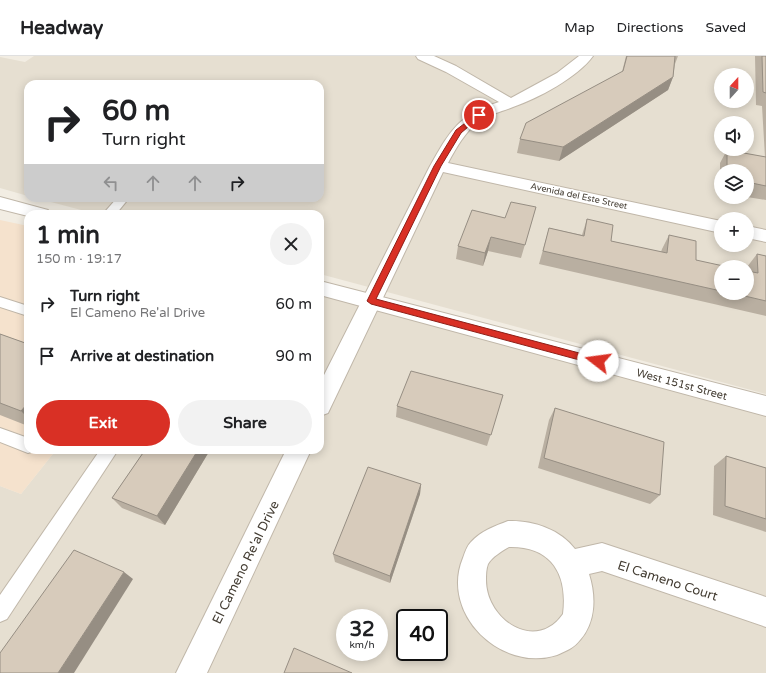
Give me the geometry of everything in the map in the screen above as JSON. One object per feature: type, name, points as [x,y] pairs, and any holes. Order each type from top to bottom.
[{"type":"street","points":[[423,56],[451,69],[510,103]]},
{"type":"street","points":[[324,398],[438,166],[458,132],[479,115],[510,103],[560,78],[582,62],[586,56]]},
{"type":"street","name":"Avenida del Este Street","points":[[438,166],[714,225]]},
{"type":"street","points":[[0,203],[27,210]]},
{"type":"street","points":[[754,233],[766,236]]},
{"type":"street","name":"West 151st Street","points":[[324,289],[766,406]]},
{"type":"street","name":"El Cameno Re'al Drive","points":[[191,673],[297,454]]},
{"type":"street","name":"El Cameno Court","points":[[570,564],[602,557],[766,612]]},
{"type":"lane","points":[[112,210],[120,202]]},
{"type":"lane","points":[[0,302],[24,310]]},
{"type":"lane","points":[[0,435],[24,444]]},
{"type":"lane","points":[[0,612],[107,454]]},
{"type":"shaded area","points":[[34,56],[766,56],[766,394],[324,275],[324,210],[81,210],[51,202],[324,202],[324,80],[24,80],[24,195],[0,188],[0,57],[25,62]]},
{"type":"shaded area","points":[[0,220],[24,225],[24,454],[53,454],[21,494],[0,486]]},
{"type":"shaded area","points":[[324,296],[766,415],[766,673],[0,673],[0,486],[21,494],[53,454],[324,454]]},
{"type":"building","points":[[627,56],[675,56],[673,77],[563,147],[520,139],[526,123],[623,71]]},
{"type":"building","points":[[762,56],[766,56],[766,93],[763,92]]},
{"type":"building","points":[[754,155],[766,157],[766,186],[754,183],[754,164],[727,164],[727,156]]},
{"type":"building","points":[[511,202],[536,207],[525,245],[491,237],[485,253],[458,246],[472,210],[505,218]]},
{"type":"building","points":[[587,219],[613,225],[611,241],[667,253],[669,235],[696,241],[696,260],[714,264],[714,289],[543,251],[549,228],[584,236]]},
{"type":"building","points":[[757,254],[766,256],[766,301],[754,298],[754,272],[758,273]]},
{"type":"building","points":[[0,334],[24,343],[24,408],[21,411],[0,403]]},
{"type":"building","points":[[411,371],[503,395],[491,435],[397,406]]},
{"type":"building","points":[[555,408],[664,442],[660,495],[544,458]]},
{"type":"building","points":[[142,454],[196,454],[157,516],[112,498]]},
{"type":"building","points":[[726,456],[766,468],[766,519],[725,506]]},
{"type":"building","points":[[368,467],[421,484],[390,576],[333,554]]},
{"type":"building","points":[[74,550],[124,572],[58,673],[0,673],[0,653]]},
{"type":"building","points":[[294,648],[352,673],[284,673]]},
{"type":"route","points":[[479,115],[458,132],[438,166],[371,301],[598,361]]}]
